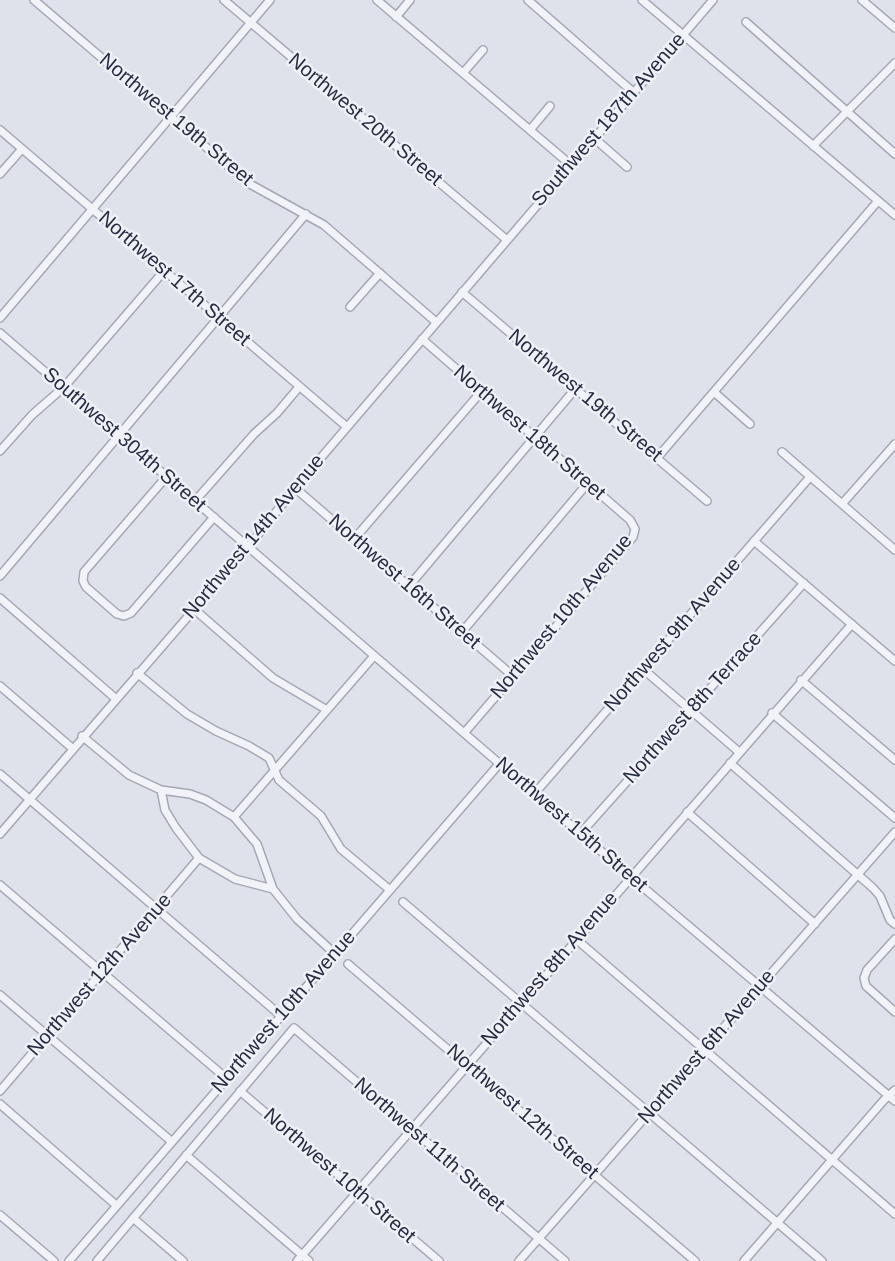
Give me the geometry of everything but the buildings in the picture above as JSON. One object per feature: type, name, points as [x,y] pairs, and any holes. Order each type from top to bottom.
[{"type":"street","name":"Northwest 19th Street","points":[[34,0],[248,183],[324,225],[436,322]]},
{"type":"street","name":"Northwest 20th Street","points":[[224,0],[507,240]]},
{"type":"street","points":[[0,318],[270,0]]},
{"type":"street","points":[[377,0],[571,165]]},
{"type":"street","points":[[396,16],[410,0]]},
{"type":"street","points":[[528,0],[633,92]]},
{"type":"street","points":[[642,0],[895,215]]},
{"type":"street","name":"Southwest 187th Avenue","points":[[507,240],[713,0]]},
{"type":"street","points":[[862,0],[895,28]]},
{"type":"street","points":[[746,22],[895,154]]},
{"type":"street","points":[[463,73],[483,50]]},
{"type":"street","points":[[813,146],[895,63]]},
{"type":"street","points":[[530,130],[550,106]]},
{"type":"street","name":"Northwest 17th Street","points":[[0,130],[347,427]]},
{"type":"street","points":[[594,138],[627,166]]},
{"type":"street","points":[[0,174],[22,149]]},
{"type":"street","points":[[657,458],[878,201]]},
{"type":"street","points":[[0,576],[120,437],[306,214]]},
{"type":"street","name":"Northwest 14th Avenue","points":[[0,834],[82,736],[249,546],[295,488],[507,240]]},
{"type":"street","points":[[0,451],[32,415],[64,387],[164,271]]},
{"type":"street","points":[[350,307],[380,273]]},
{"type":"street","name":"Northwest 19th Street","points":[[462,292],[706,501]]},
{"type":"street","name":"Southwest 304th Street","points":[[0,333],[249,546]]},
{"type":"street","name":"Northwest 18th Street","points":[[422,339],[630,520],[635,529]]},
{"type":"street","points":[[195,501],[299,387]]},
{"type":"street","points":[[409,586],[576,388]]},
{"type":"street","points":[[355,538],[481,392]]},
{"type":"street","points":[[714,392],[750,424]]},
{"type":"street","points":[[842,504],[895,444]]},
{"type":"street","points":[[782,452],[895,550]]},
{"type":"street","points":[[167,476],[84,572],[83,581],[86,586],[117,614],[124,616],[131,613],[214,517]]},
{"type":"street","name":"Northwest 9th Avenue","points":[[535,793],[810,477]]},
{"type":"street","points":[[462,632],[587,484]]},
{"type":"street","name":"Northwest 16th Street","points":[[295,488],[513,676]]},
{"type":"street","name":"Northwest 10th Avenue","points":[[465,732],[633,537],[635,529]]},
{"type":"street","points":[[754,541],[895,661]]},
{"type":"street","name":"Northwest 15th Street","points":[[249,546],[374,656],[892,1099]]},
{"type":"street","name":"Northwest 8th Terrace","points":[[581,833],[804,583]]},
{"type":"street","points":[[0,598],[115,698]]},
{"type":"street","points":[[194,609],[273,678],[327,710]]},
{"type":"street","name":"Northwest 8th Avenue","points":[[300,1258],[772,713],[852,624]]},
{"type":"street","points":[[234,817],[374,656]]},
{"type":"street","points":[[644,669],[739,752]]},
{"type":"street","points":[[137,673],[187,714],[269,758],[279,780],[321,816],[340,849],[390,890]]},
{"type":"street","points":[[801,680],[895,760]]},
{"type":"street","points":[[0,686],[72,748]]},
{"type":"street","points":[[772,713],[895,818]]},
{"type":"street","points":[[82,736],[129,775],[161,790],[190,794],[206,800],[234,817],[258,844],[273,888],[297,919],[335,954]]},
{"type":"street","name":"Northwest 10th Avenue","points":[[69,1261],[500,763]]},
{"type":"street","points":[[730,763],[859,874],[880,896],[890,920],[895,924]]},
{"type":"street","points":[[0,774],[280,1015]]},
{"type":"street","points":[[161,790],[165,810],[199,858],[235,879],[273,888]]},
{"type":"street","points":[[687,812],[815,924]]},
{"type":"street","name":"Northwest 6th Avenue","points":[[519,1261],[895,832]]},
{"type":"street","name":"Northwest 12th Avenue","points":[[0,1091],[199,858]]},
{"type":"street","points":[[0,885],[226,1078]]},
{"type":"street","points":[[403,902],[822,1261]]},
{"type":"street","points":[[576,939],[895,1214]]},
{"type":"street","points":[[895,939],[867,969],[864,978],[866,986],[895,1012]]},
{"type":"street","name":"Northwest 12th Street","points":[[348,964],[695,1261]]},
{"type":"street","points":[[0,995],[171,1141]]},
{"type":"street","name":"Northwest 11th Street","points":[[240,1091],[294,1028],[565,1261]]},
{"type":"street","points":[[744,1261],[884,1100],[892,1099],[895,1090]]},
{"type":"street","points":[[97,1261],[240,1091]]},
{"type":"street","name":"Northwest 10th Street","points":[[240,1091],[439,1261]]},
{"type":"street","points":[[0,1104],[116,1205]]},
{"type":"street","points":[[186,1155],[300,1258],[309,1261]]},
{"type":"street","points":[[0,1215],[54,1261]]},
{"type":"street","points":[[133,1218],[183,1261]]}]
